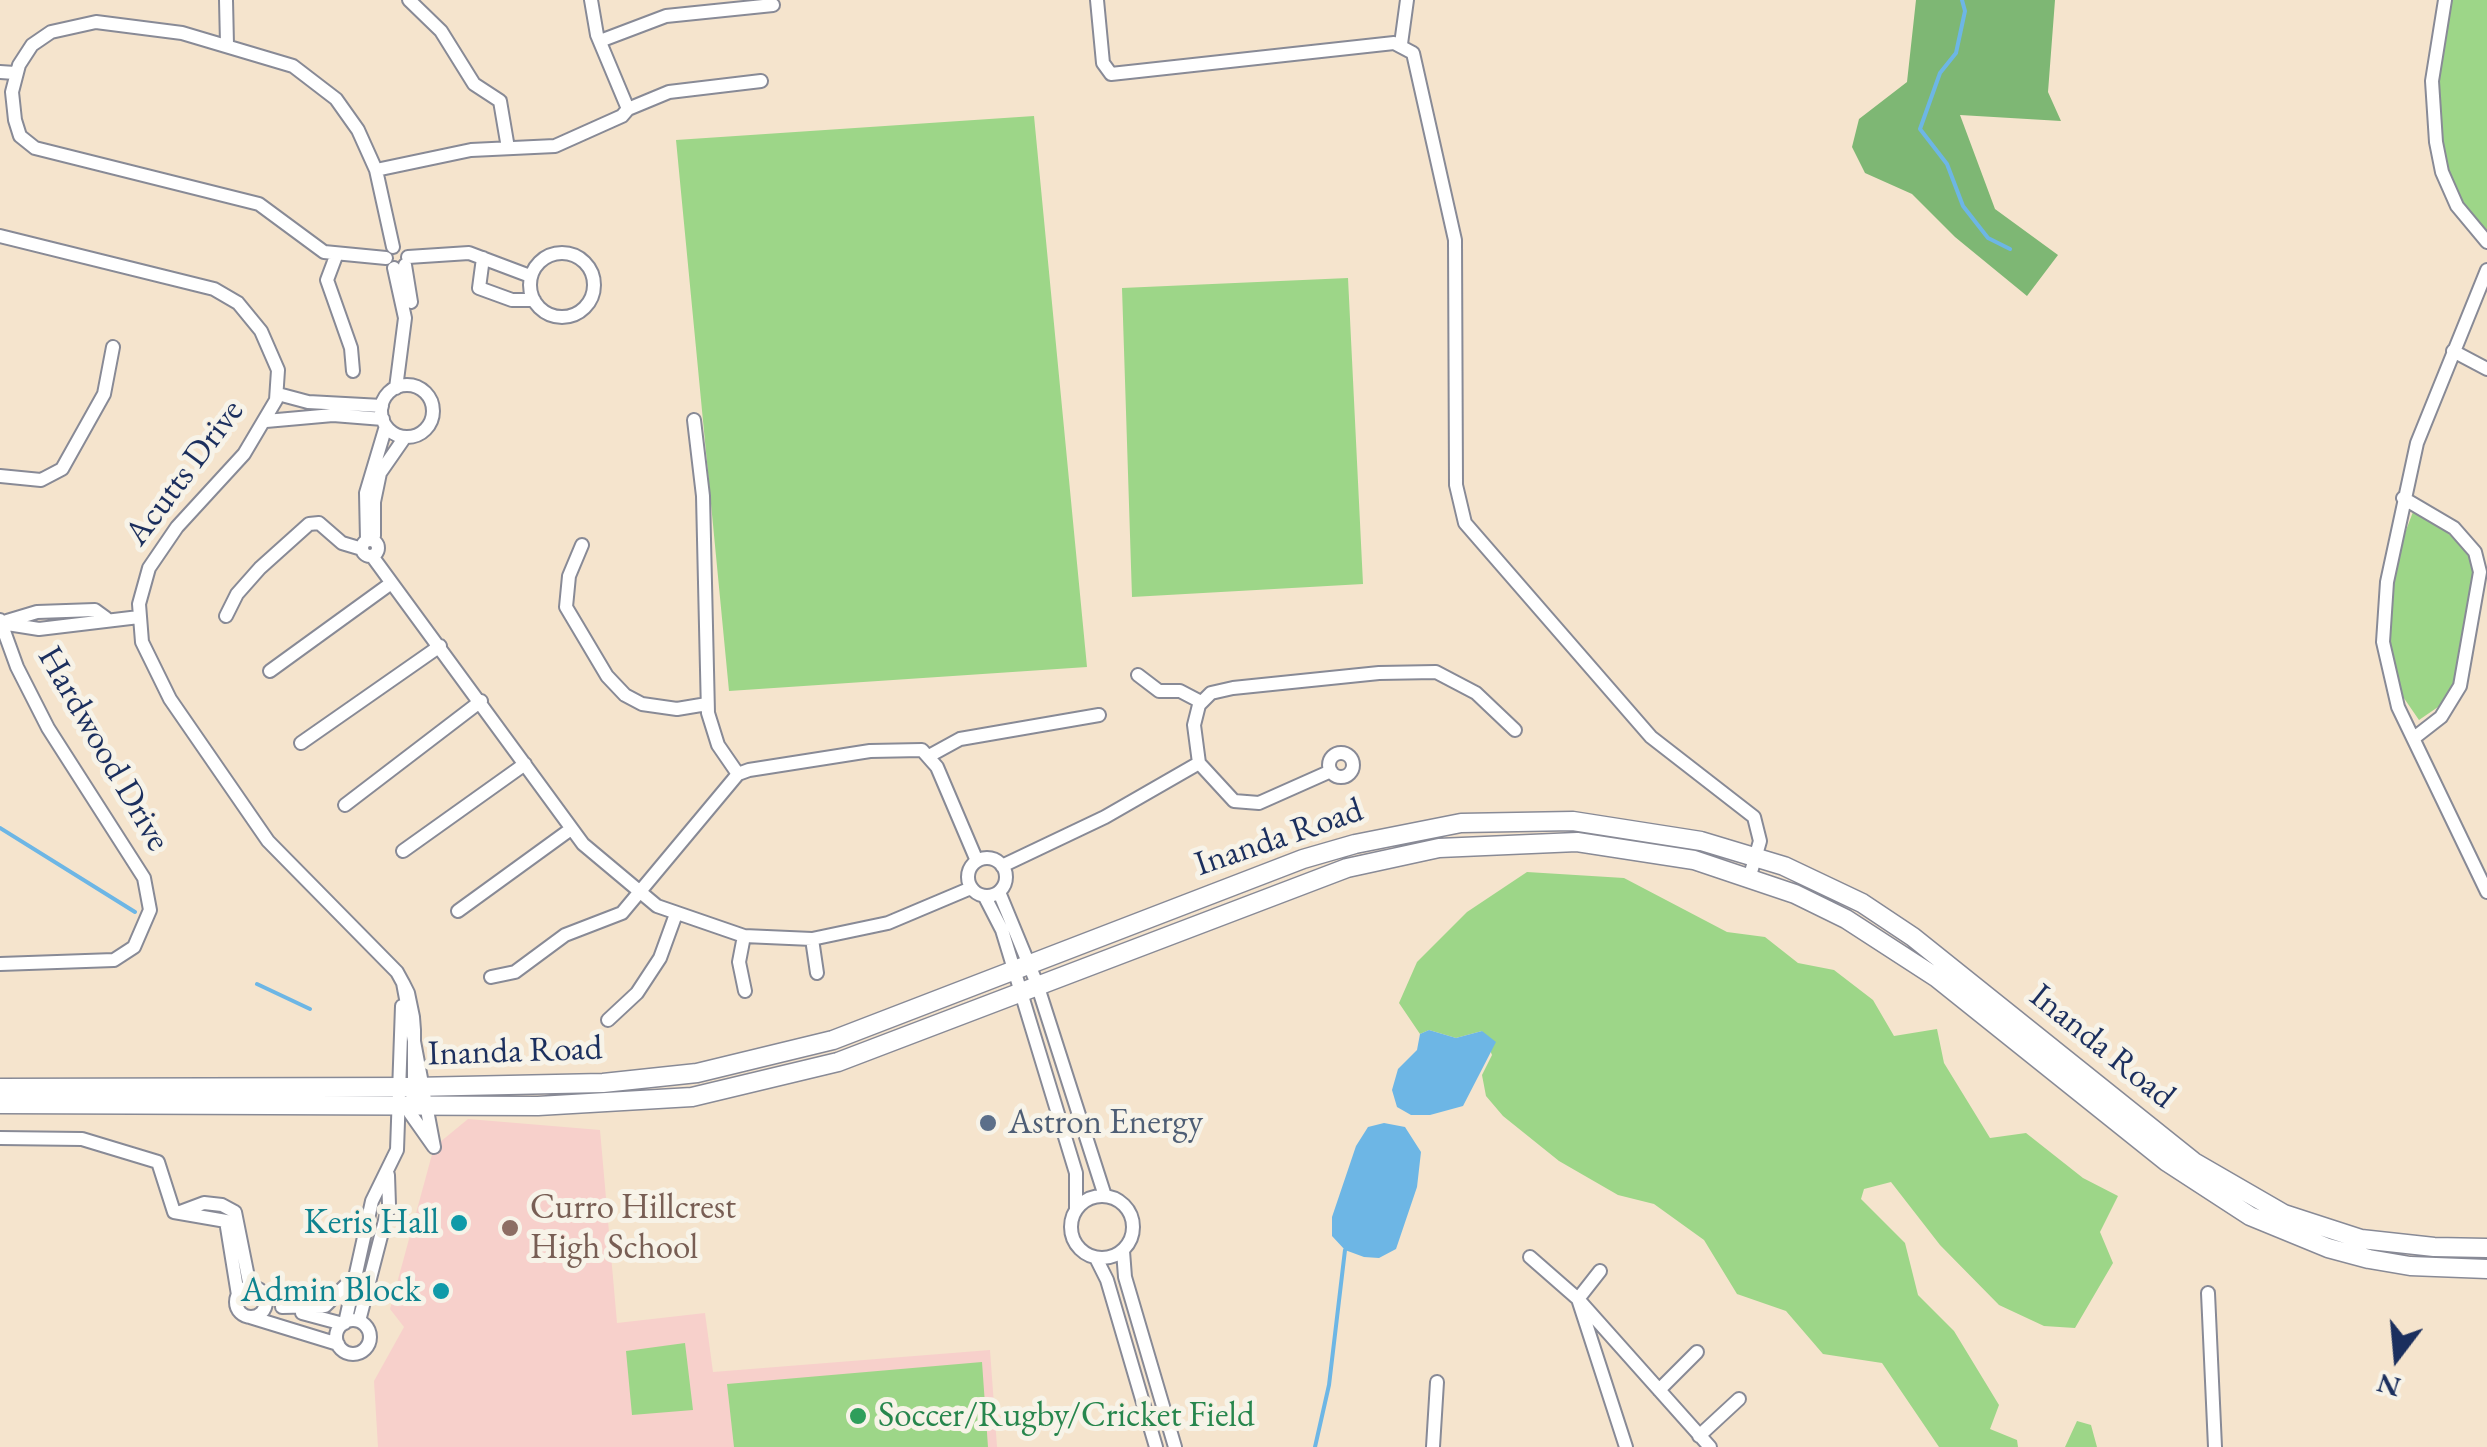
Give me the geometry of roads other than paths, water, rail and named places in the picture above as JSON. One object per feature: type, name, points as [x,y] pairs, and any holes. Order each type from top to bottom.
[{"type":"main road","name":"Inanda Road","points":[[0,1104],[413,1097],[634,1081],[748,1064],[833,1040],[1303,859],[1425,828],[1498,820],[1602,822],[1669,833],[1756,857],[1826,884],[1894,924],[2194,1162],[2242,1193],[2301,1221],[2362,1239],[2434,1248],[2487,1248]]},
{"type":"main road","name":"Inanda Road","points":[[0,1088],[611,1105],[692,1097],[838,1062],[1318,878],[1438,848],[1509,843],[1606,844],[1694,860],[1796,894],[1893,946],[2166,1162],[2250,1216],[2291,1235],[2369,1259],[2410,1266],[2487,1269]]},
{"type":"street","points":[[226,0],[228,44]]},
{"type":"street","points":[[409,0],[442,31],[474,84],[500,101],[508,148]]},
{"type":"street","points":[[591,0],[600,41],[628,110]]},
{"type":"street","points":[[1097,0],[1102,63],[1111,74],[1401,44],[1413,53],[1454,240],[1456,486],[1465,523],[1651,738],[1754,817],[1760,833],[1749,878]]},
{"type":"street","points":[[1401,44],[1407,0]]},
{"type":"street","points":[[2446,0],[2432,81],[2436,142],[2442,172],[2457,206],[2487,242]]},
{"type":"street","points":[[600,41],[666,16],[772,4]]},
{"type":"street","points":[[412,385],[412,307],[397,259],[376,170],[353,121],[329,92],[293,66],[228,44],[121,23],[83,22],[38,40],[15,74],[6,109],[20,136],[42,152],[260,204],[316,248],[336,256],[397,259],[463,252],[530,276]]},
{"type":"street","points":[[0,72],[15,74]]},
{"type":"street","points":[[376,170],[460,151],[546,147],[577,140],[660,94],[761,81]]},
{"type":"street","name":"Acutts Drive","points":[[0,236],[169,275],[224,293],[262,330],[278,370],[278,394],[244,454],[158,553],[143,584],[139,618],[142,642],[170,699],[241,805],[284,861],[377,949],[403,984],[413,1017],[413,1097]]},
{"type":"street","points":[[558,253],[585,262],[594,279],[586,306],[570,316],[551,315],[534,300],[530,276],[541,260],[558,253]]},
{"type":"street","points":[[336,256],[327,280],[351,348],[353,371]]},
{"type":"street","points":[[483,258],[479,288],[512,300],[534,300]]},
{"type":"street","points":[[397,259],[405,333],[396,388],[383,417],[366,493],[368,546],[390,584],[481,701],[570,830],[640,895],[676,914],[744,936],[812,938],[888,923],[971,888],[992,894]]},
{"type":"street","points":[[2487,270],[2416,444],[2387,582],[2383,642],[2391,688],[2487,892]]},
{"type":"street","points":[[0,476],[42,480],[62,469],[104,394],[113,348]]},
{"type":"street","points":[[2453,351],[2487,369]]},
{"type":"street","points":[[368,546],[380,473],[405,437],[428,426],[434,410],[427,394],[412,385],[396,388]]},
{"type":"street","points":[[278,394],[383,417],[405,437]]},
{"type":"street","points":[[266,421],[383,417]]},
{"type":"street","points":[[694,420],[703,496],[707,704],[718,745],[738,774]]},
{"type":"street","points":[[2403,498],[2454,528],[2475,552],[2480,572],[2460,686],[2441,717],[2414,738]]},
{"type":"street","points":[[226,616],[250,579],[309,524],[319,523],[342,542],[368,546]]},
{"type":"street","points":[[582,545],[569,576],[566,607],[607,676],[625,696],[642,704],[670,708],[707,704]]},
{"type":"street","points":[[270,671],[390,584]]},
{"type":"street","points":[[0,621],[39,629],[96,625],[106,618],[139,618]]},
{"type":"street","name":"Hardwood Drive","points":[[0,621],[17,667],[48,728],[144,878],[150,910],[134,947],[114,960],[0,964]]},
{"type":"street","points":[[301,743],[440,646]]},
{"type":"street","points":[[1330,771],[1288,794],[1250,805],[1229,798],[1199,764],[1194,725],[1201,702],[1211,694],[1233,688],[1378,673],[1436,672],[1476,694],[1515,730]]},
{"type":"street","points":[[1138,675],[1159,691],[1180,691],[1201,702]]},
{"type":"street","points":[[345,805],[481,701]]},
{"type":"street","points":[[929,756],[960,739],[1099,715]]},
{"type":"street","points":[[491,977],[515,972],[565,935],[618,916],[640,895],[738,774],[898,748],[917,749],[929,756],[978,861]]},
{"type":"street","points":[[402,850],[525,764]]},
{"type":"street","points":[[1002,866],[1105,817],[1199,764]]},
{"type":"street","points":[[458,911],[570,830]]},
{"type":"street","points":[[971,888],[968,875],[978,861],[992,859],[1002,866],[1006,880],[992,894]]},
{"type":"street","points":[[992,894],[1106,1196]]},
{"type":"street","points":[[608,1020],[637,993],[660,958],[676,914]]},
{"type":"street","points":[[744,936],[739,962],[745,991]]},
{"type":"street","points":[[812,938],[817,973]]},
{"type":"street","points":[[403,984],[434,1146],[410,1113],[413,1097]]},
{"type":"street","points":[[349,1322],[352,1277],[372,1202],[397,1150],[403,984]]},
{"type":"street","points":[[1029,988],[1076,1173],[1073,1238],[1096,1258],[1107,1280],[1156,1447]]},
{"type":"street","points":[[0,1138],[82,1139],[146,1155],[158,1162],[174,1212],[204,1203],[222,1205],[235,1212],[244,1291],[238,1310],[250,1318],[338,1344],[350,1354],[365,1350],[370,1335],[349,1322],[266,1304]]},
{"type":"street","points":[[338,1344],[336,1334],[349,1322],[389,1204],[388,1175]]},
{"type":"street","points":[[1076,1208],[1089,1198],[1106,1196],[1124,1204],[1133,1223],[1123,1250],[1125,1277],[1172,1446]]},
{"type":"street","points":[[1096,1258],[1123,1250]]},
{"type":"street","points":[[1530,1257],[1614,1337],[1710,1447]]},
{"type":"street","points":[[1578,1300],[1600,1271]]},
{"type":"street","points":[[282,1308],[325,1306],[352,1277]]},
{"type":"street","points":[[244,1291],[260,1290],[266,1304],[261,1314],[250,1318]]},
{"type":"street","points":[[2208,1293],[2215,1447]]},
{"type":"street","points":[[1578,1300],[1626,1447]]},
{"type":"street","points":[[1593,1349],[1614,1337]]},
{"type":"street","points":[[1659,1390],[1697,1352]]},
{"type":"street","points":[[1134,1377],[1153,1372]]},
{"type":"street","points":[[1433,1447],[1437,1382]]},
{"type":"street","points":[[1699,1436],[1739,1399]]},
{"type":"water","points":[[1429,1030],[1456,1038],[1482,1031],[1496,1042],[1463,1106],[1430,1115],[1411,1115],[1397,1107],[1392,1090],[1398,1069],[1417,1050],[1420,1034]]},
{"type":"water","points":[[1384,1123],[1405,1127],[1421,1152],[1417,1187],[1396,1249],[1379,1258],[1364,1257],[1345,1250],[1332,1236],[1332,1217],[1356,1146],[1368,1127]]},
{"type":"waterway","points":[[1962,0],[1965,11],[1956,53],[1940,73],[1920,129],[1947,164],[1963,206],[1988,238],[2010,249]]},
{"type":"waterway","points":[[0,828],[135,912]]},
{"type":"waterway","points":[[257,984],[310,1009]]},
{"type":"waterway","points":[[1315,1447],[1329,1385],[1345,1250]]},
{"type":"place","name":"Astron Energy","points":[[988,1123]]},
{"type":"place","name":"Keris Hall","points":[[459,1223]]},
{"type":"place","name":"Curro Hillcrest High School","points":[[510,1228]]},
{"type":"place","name":"Admin Block","points":[[441,1291]]},
{"type":"place","name":"Soccer/Rugby/Cricket Field","points":[[858,1416]]}]
